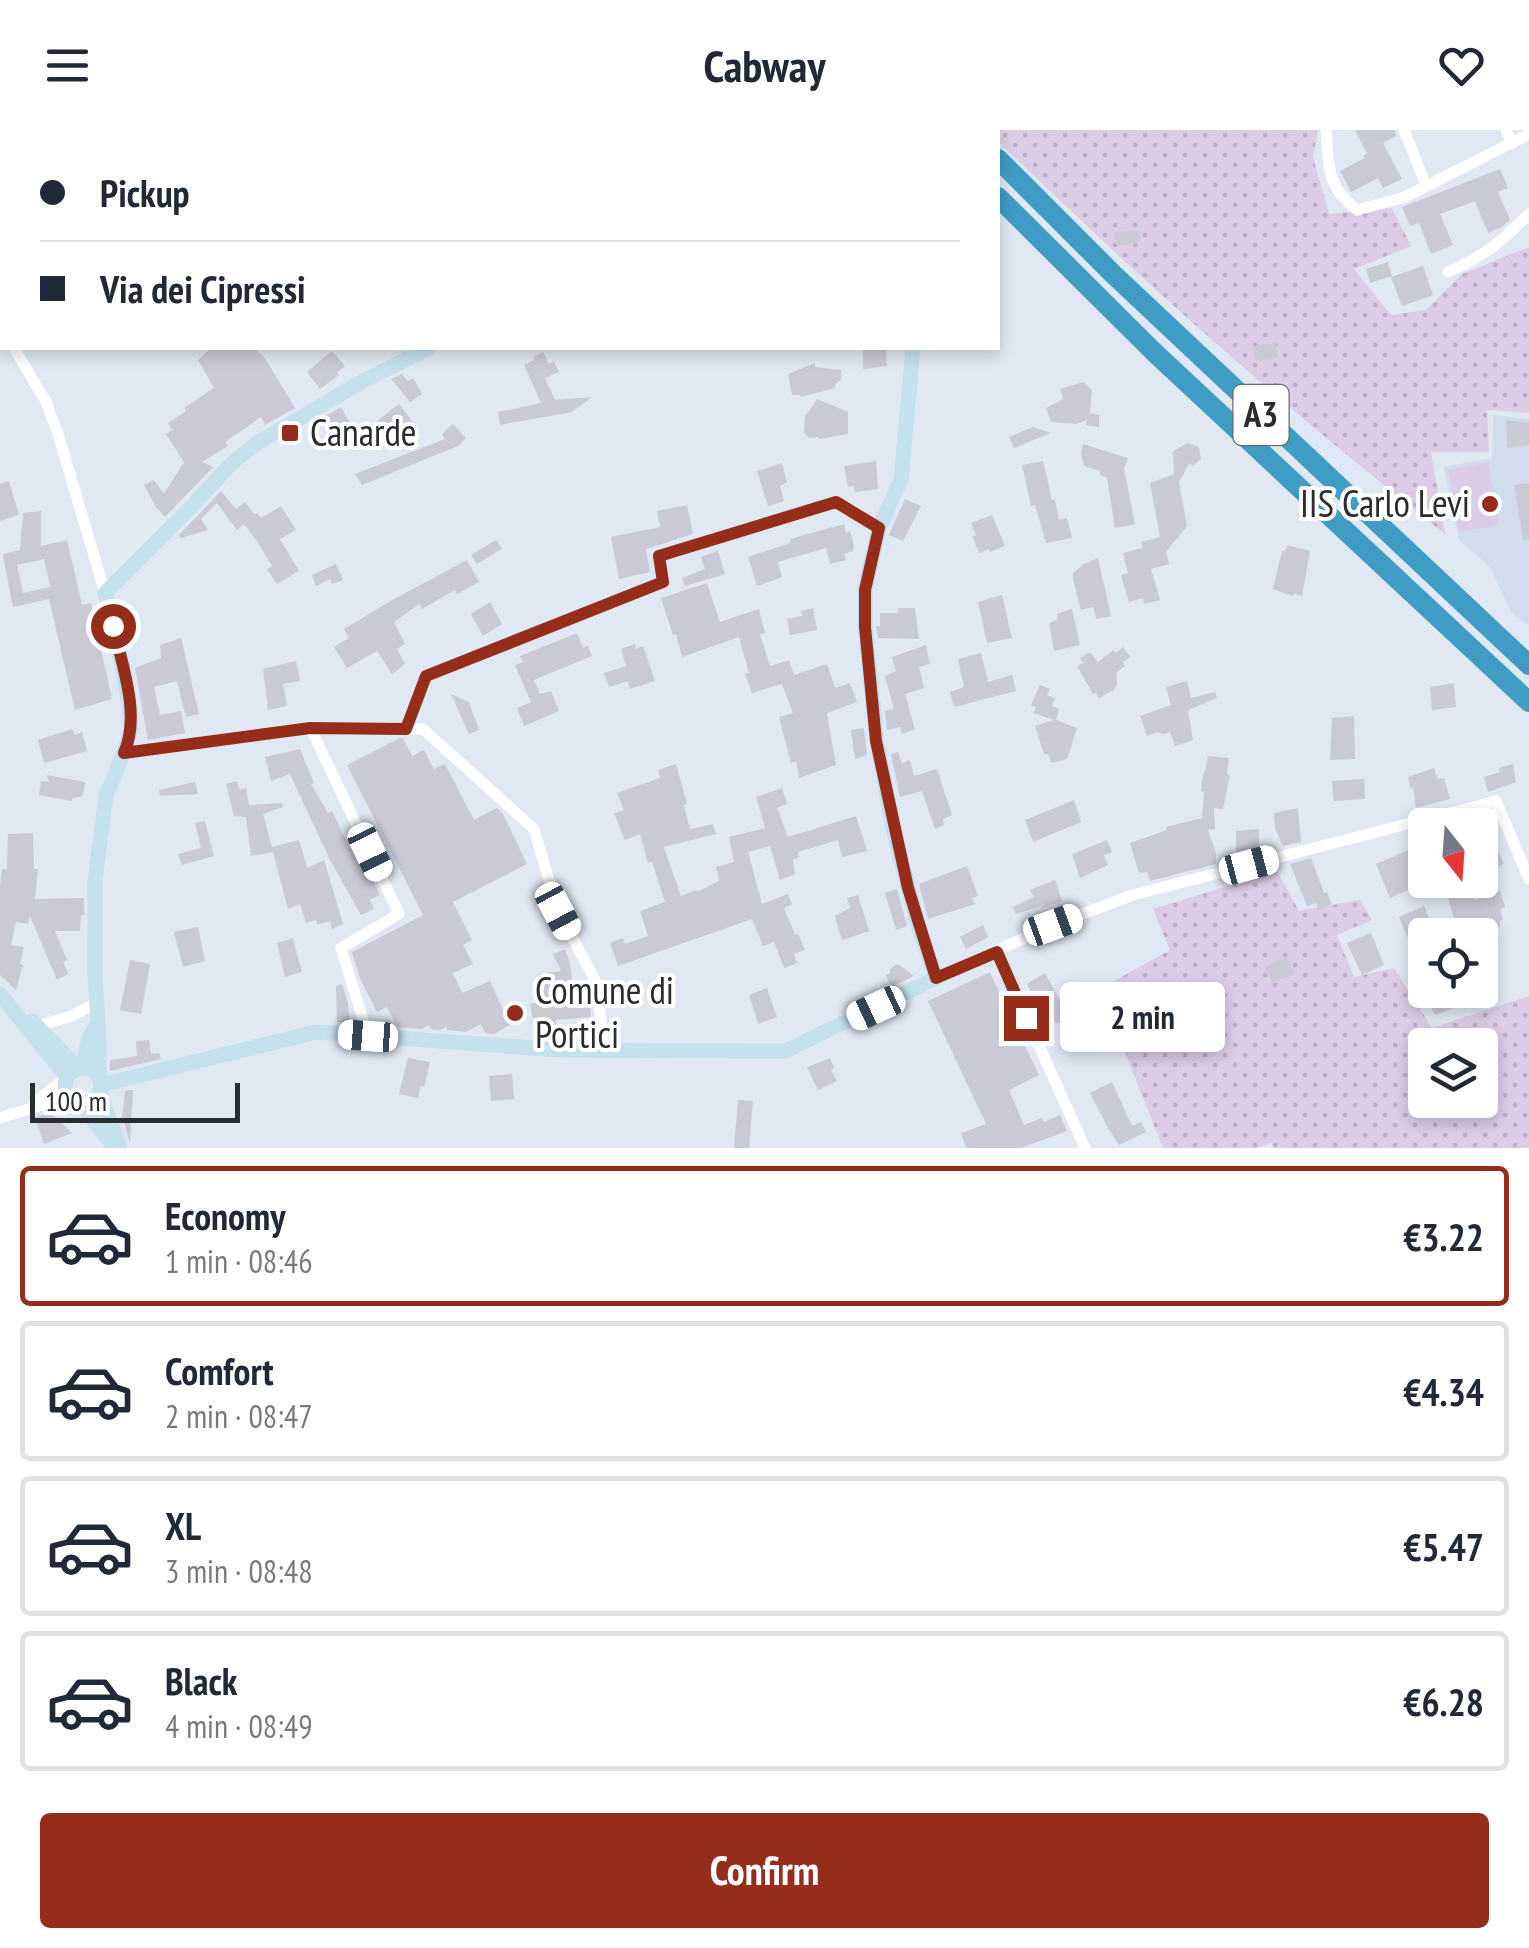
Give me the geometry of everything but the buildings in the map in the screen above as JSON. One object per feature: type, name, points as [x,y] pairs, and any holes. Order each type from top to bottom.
[{"type":"highway","name":"A3","points":[[1000,162],[1112,274],[1529,665]]},
{"type":"highway","name":"A3","points":[[1000,199],[1155,352],[1529,702]]},
{"type":"street","points":[[1326,130],[1330,178],[1341,198],[1357,210],[1405,196],[1529,134]]},
{"type":"street","points":[[1404,130],[1426,185]]},
{"type":"street","points":[[1506,130],[1512,144]]},
{"type":"street","points":[[1448,272],[1477,260],[1529,214]]},
{"type":"street","points":[[0,1118],[51,1102],[92,1102],[100,1085],[94,881],[106,796],[131,728],[130,704],[104,593],[58,434],[46,402],[15,350]]},
{"type":"street","points":[[104,593],[192,508],[232,463],[257,444],[425,350]]},
{"type":"street","points":[[913,350],[901,480],[879,528],[865,590],[865,627],[876,741],[908,888],[936,978]]},
{"type":"street","points":[[406,729],[426,676],[663,582],[659,556],[836,502],[879,528]]},
{"type":"street","points":[[124,753],[310,728],[423,729],[534,829],[558,911],[597,984],[604,1050]]},
{"type":"street","points":[[310,728],[399,914],[341,948],[368,1036]]},
{"type":"street","points":[[100,1085],[316,1032],[561,1050],[784,1051],[1053,925],[1133,895],[1496,801],[1529,879]]},
{"type":"street","points":[[997,952],[1085,1148]]},
{"type":"street","points":[[0,994],[76,1071]]},
{"type":"street","points":[[38,1026],[96,1004]]},
{"type":"street","points":[[12,1007],[38,1026],[76,1071]]},
{"type":"street","points":[[96,1024],[76,1071],[64,1088],[118,1148]]},
{"type":"street","points":[[26,1109],[76,1071],[94,1072],[118,1148]]},
{"type":"shaded area","points":[[1000,130],[1318,130],[1313,157],[1329,214],[1392,208],[1411,246],[1354,269],[1391,315],[1426,310],[1462,274],[1529,247],[1529,413],[1487,410],[1489,452],[1431,452],[1445,534],[1216,344],[1000,143]]},
{"type":"shaded area","name":"IIS Carlo Levi","points":[[1493,415],[1529,419],[1529,626],[1511,612],[1490,567],[1459,540],[1444,467],[1492,458]]},
{"type":"shaded area","points":[[1488,462],[1499,525],[1459,532],[1448,470]]},
{"type":"shaded area","points":[[1277,871],[1299,911],[1360,900],[1372,920],[1337,935],[1354,977],[1394,968],[1408,990],[1408,1008],[1419,1008],[1432,1028],[1529,996],[1529,1148],[1274,1148],[1271,1143],[1256,1148],[1163,1148],[1100,989],[1170,950],[1153,909]]},
{"type":"place","name":"Canarde","points":[[290,433]]},
{"type":"place","name":"IIS Carlo Levi","points":[[1490,504]]},
{"type":"place","name":"Comune di Portici","points":[[515,1013]]},
{"type":"route","points":[[113,626],[130,704],[131,728],[124,753],[310,728],[406,729],[426,676],[663,582],[659,556],[836,502],[879,528],[865,590],[876,741],[908,888],[936,978],[997,952],[1026,1018]]}]
